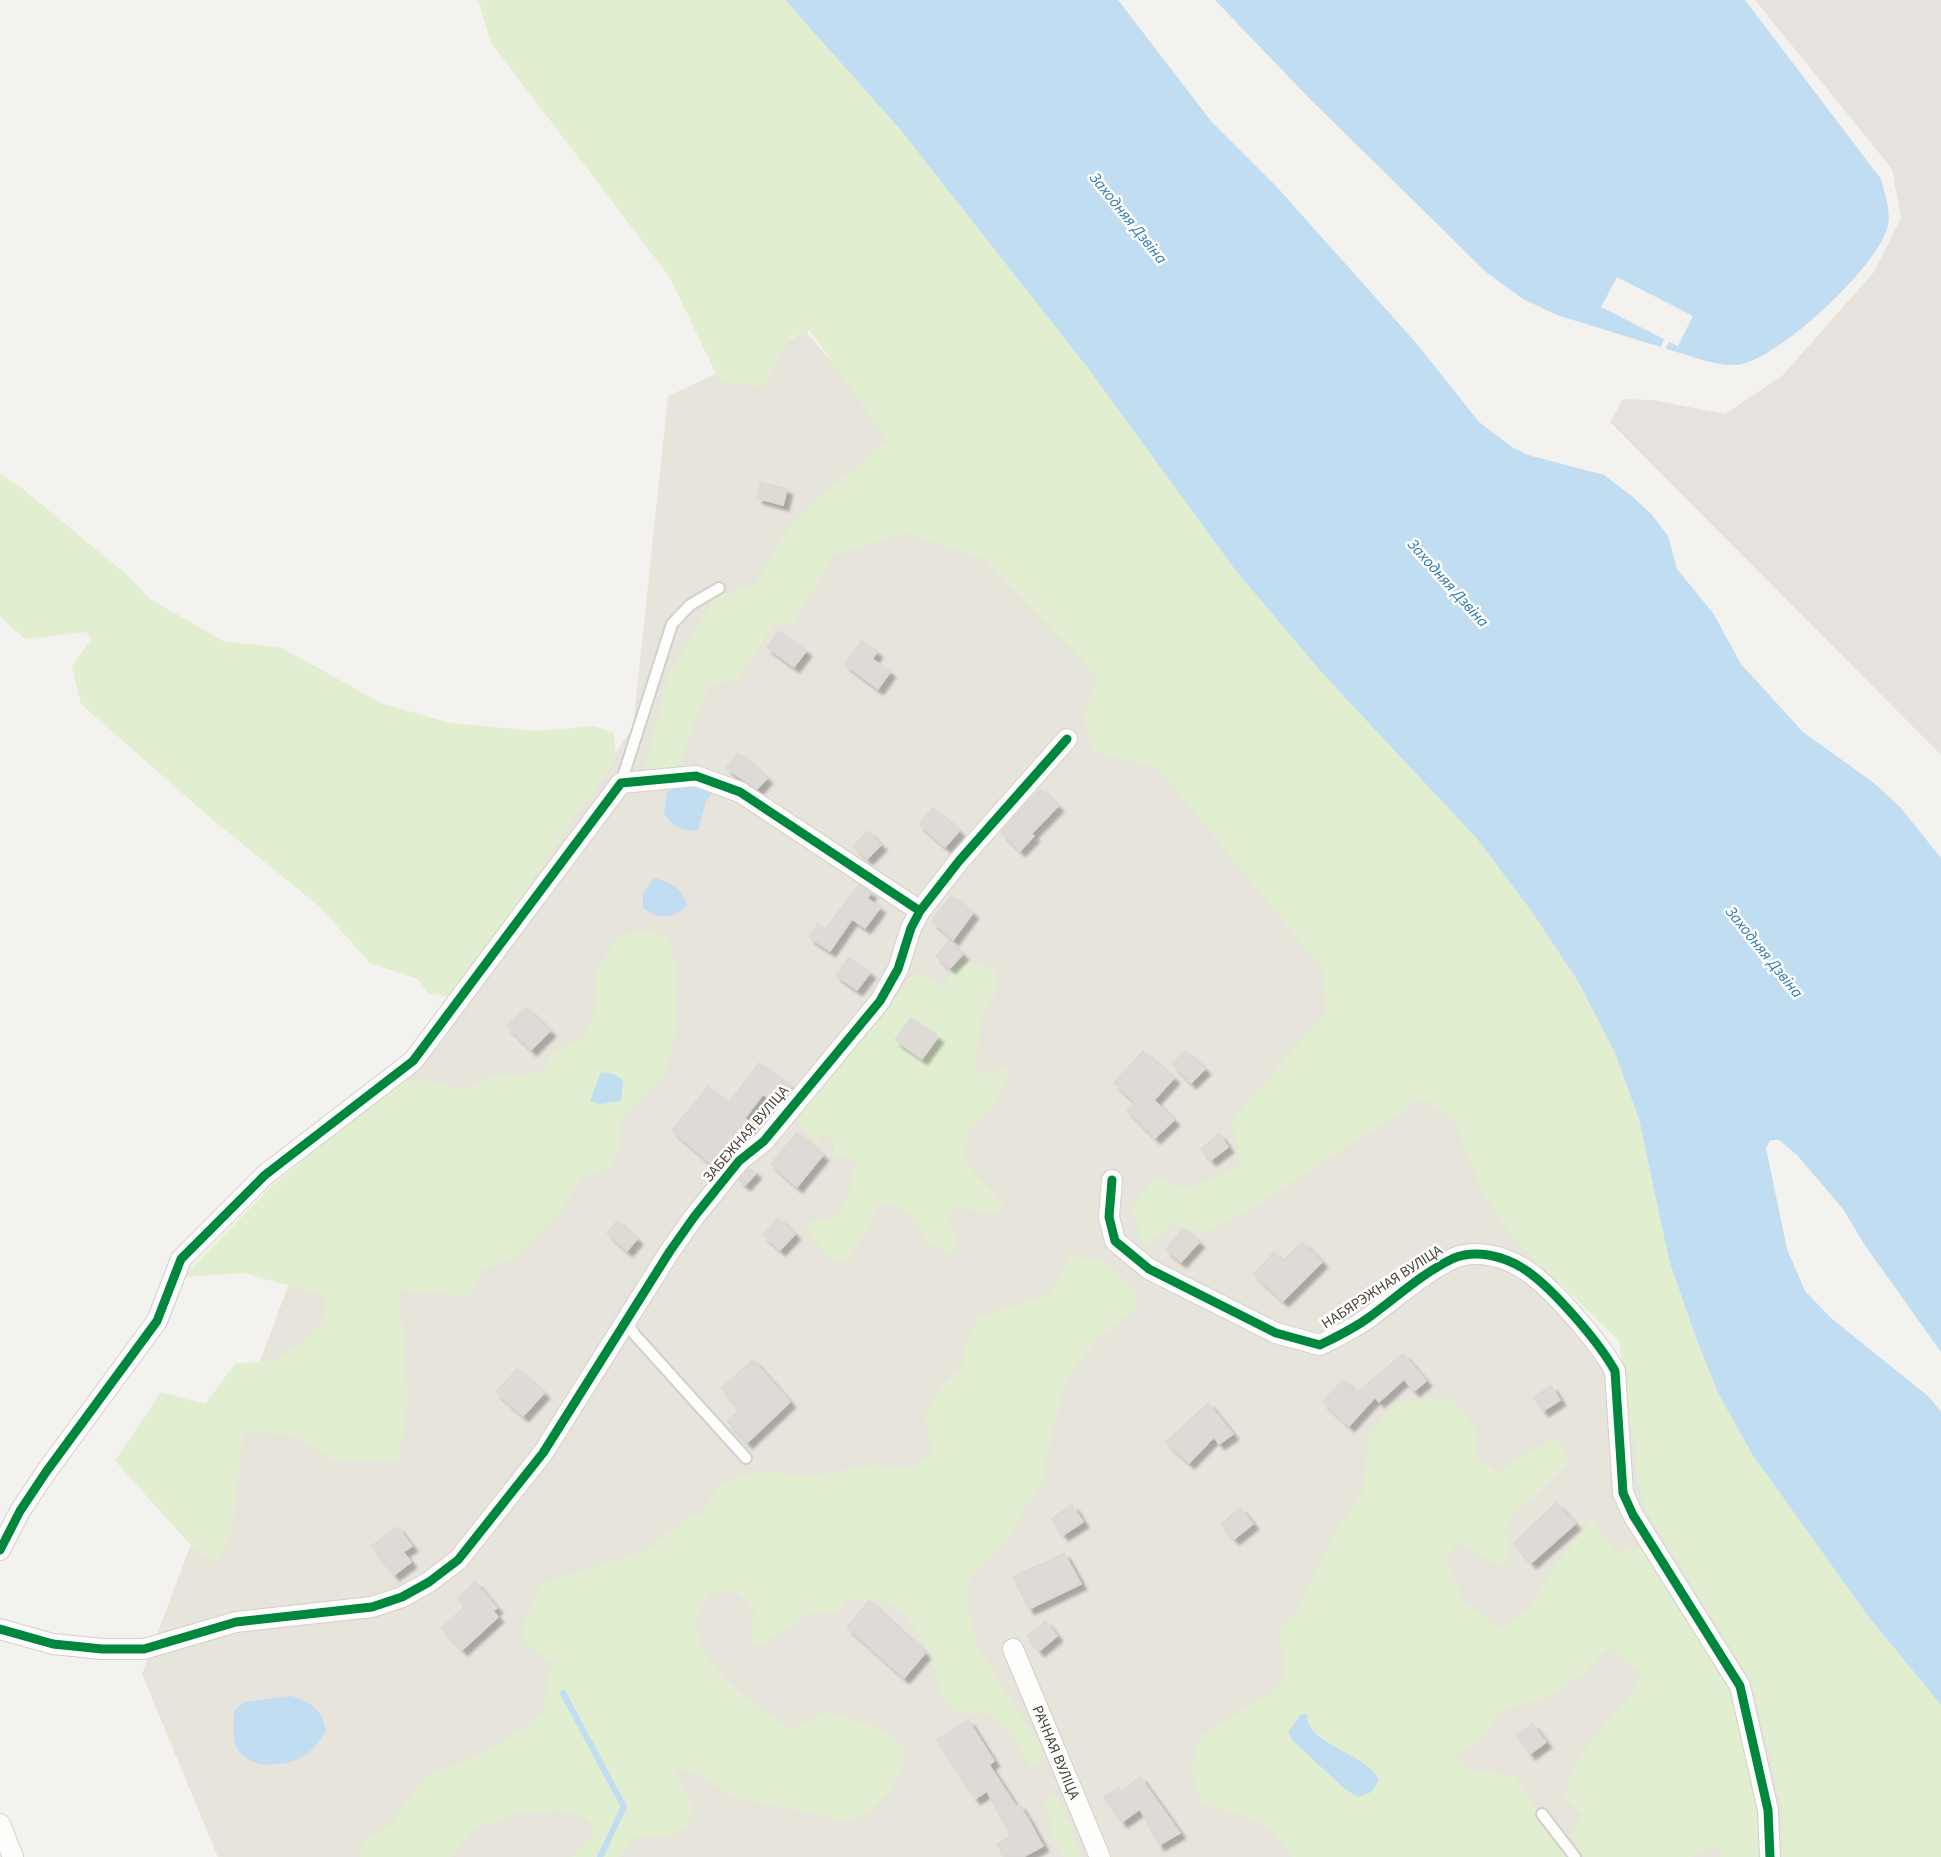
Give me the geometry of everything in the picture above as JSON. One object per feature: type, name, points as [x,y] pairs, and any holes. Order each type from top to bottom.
[{"type":"street","name":"ЗАБЕЖНАЯ ВУЛІЦА","points":[[0,1629],[53,1644],[102,1649],[144,1649],[236,1622],[372,1607],[402,1597],[459,1560],[543,1453],[694,1217],[739,1161],[764,1142],[880,1001],[898,969],[911,928],[920,911],[959,861],[1066,740]]},
{"type":"street","points":[[0,1550],[20,1511],[46,1472],[157,1321],[181,1259],[265,1175],[413,1061],[621,783],[696,776],[740,792],[920,911]]},
{"type":"street","name":"НАБЯРЭЖНАЯ ВУЛІЦА","points":[[1112,1180],[1109,1217],[1115,1241],[1149,1269],[1276,1333],[1320,1345],[1366,1319],[1428,1273],[1455,1258],[1475,1253],[1524,1268],[1552,1294],[1606,1354],[1615,1371],[1623,1493],[1633,1515],[1740,1686],[1768,1810],[1770,1857]]},
{"type":"street","name":"РАЧНАЯ ВУЛІЦА","points":[[1013,1649],[1100,1857]]},
{"type":"street","points":[[0,1824],[13,1857]]},
{"type":"lane","points":[[621,783],[672,624],[690,605],[718,588]]},
{"type":"lane","points":[[626,1320],[635,1335],[746,1458]]},
{"type":"lane","points":[[1542,1814],[1575,1857]]},
{"type":"shaded area","points":[[1755,0],[1941,0],[1941,755],[1610,422],[1623,399],[1652,400],[1725,414],[1782,376],[1874,272],[1901,218],[1892,169]]},
{"type":"shaded area","points":[[806,332],[1452,1079],[1855,1857],[218,1857],[142,1674],[319,1204],[633,727],[668,396]]},
{"type":"green space","points":[[478,0],[785,0],[899,128],[1087,367],[1236,571],[1323,674],[1478,840],[1532,912],[1579,983],[1615,1053],[1639,1119],[1669,1260],[1719,1395],[1752,1454],[1868,1616],[1941,1705],[1941,1857],[1783,1857],[1782,1807],[1752,1683],[1642,1504],[1619,1341],[1514,1239],[1482,1191],[1454,1120],[1423,1098],[1241,1215],[1204,1234],[1172,1224],[1143,1247],[1132,1208],[1154,1177],[1186,1189],[1241,1166],[1231,1121],[1327,1011],[1323,970],[1159,769],[1092,751],[1084,718],[1097,675],[984,559],[905,533],[835,554],[793,624],[774,624],[738,680],[709,685],[677,770],[644,770],[668,677],[714,599],[756,583],[792,522],[887,440],[810,331],[788,339],[763,387],[720,382],[669,276],[491,43]]},
{"type":"green space","points":[[0,474],[19,486],[126,574],[150,599],[223,641],[282,648],[381,703],[449,723],[537,731],[594,726],[614,733],[616,760],[559,840],[485,955],[452,997],[428,993],[418,979],[370,963],[321,908],[207,815],[81,704],[72,667],[91,639],[87,632],[25,639],[0,617]]},
{"type":"green space","points":[[639,929],[667,937],[678,970],[674,1043],[664,1076],[623,1117],[621,1143],[609,1168],[580,1178],[561,1213],[516,1258],[482,1270],[469,1296],[399,1290],[408,1398],[399,1461],[334,1460],[292,1435],[244,1432],[232,1530],[216,1565],[188,1542],[115,1461],[161,1392],[205,1404],[235,1364],[278,1360],[325,1321],[326,1297],[245,1273],[183,1277],[271,1187],[394,1084],[419,1079],[465,1090],[500,1073],[521,1077],[540,1071],[555,1052],[583,1037],[594,1013],[596,973],[615,940]],"holes":[[[601,1072],[621,1101],[600,1104],[590,1101]]]},
{"type":"green space","points":[[970,962],[995,969],[999,981],[995,995],[985,1009],[978,1037],[977,1074],[993,1073],[1003,1066],[1009,1075],[994,1107],[969,1132],[964,1153],[969,1167],[1004,1205],[994,1215],[954,1206],[948,1216],[956,1240],[951,1256],[928,1242],[909,1214],[890,1203],[877,1207],[868,1229],[845,1263],[826,1254],[809,1233],[809,1222],[836,1217],[849,1196],[850,1178],[857,1164],[845,1157],[834,1158],[834,1141],[823,1134],[816,1143],[796,1118],[861,1034],[893,1004],[910,977],[919,972],[943,987],[952,972]]},
{"type":"green space","points":[[1071,1255],[1108,1263],[1136,1294],[1138,1307],[1100,1337],[1068,1375],[1047,1454],[1045,1476],[1004,1545],[970,1579],[968,1606],[977,1646],[1042,1748],[1040,1765],[1032,1767],[1011,1734],[991,1714],[960,1713],[943,1701],[927,1648],[913,1624],[888,1602],[864,1599],[847,1600],[836,1614],[816,1610],[761,1645],[750,1640],[754,1610],[736,1591],[710,1594],[700,1609],[697,1619],[698,1636],[705,1652],[730,1683],[762,1710],[792,1729],[828,1711],[875,1727],[901,1743],[906,1757],[891,1790],[867,1814],[847,1821],[741,1799],[688,1769],[675,1772],[693,1809],[686,1827],[667,1837],[637,1836],[618,1857],[570,1857],[593,1835],[589,1820],[563,1810],[522,1812],[477,1828],[450,1857],[360,1857],[363,1842],[390,1825],[425,1776],[488,1752],[544,1713],[547,1678],[552,1663],[522,1640],[526,1619],[541,1584],[647,1550],[686,1519],[703,1513],[717,1486],[744,1474],[769,1472],[806,1477],[872,1465],[912,1469],[931,1452],[925,1414],[939,1389],[961,1369],[965,1347],[979,1317],[1051,1293]]},
{"type":"green space","points":[[1451,1398],[1474,1425],[1477,1456],[1497,1473],[1555,1436],[1571,1461],[1513,1517],[1505,1530],[1510,1556],[1500,1567],[1458,1542],[1446,1559],[1465,1603],[1502,1629],[1528,1610],[1553,1568],[1592,1520],[1616,1551],[1643,1547],[1732,1688],[1760,1809],[1762,1857],[1721,1857],[1717,1845],[1690,1857],[1585,1857],[1569,1835],[1584,1816],[1564,1796],[1573,1769],[1592,1739],[1625,1702],[1642,1674],[1609,1647],[1584,1674],[1550,1696],[1499,1711],[1486,1735],[1455,1758],[1473,1772],[1515,1775],[1567,1857],[1293,1857],[1273,1831],[1248,1817],[1202,1804],[1192,1769],[1200,1736],[1278,1688],[1284,1667],[1279,1631],[1297,1610],[1331,1539],[1364,1489],[1368,1437],[1397,1401]]},
{"type":"green space","points":[[1052,1795],[1060,1798],[1082,1857],[1064,1857],[1054,1839],[1045,1799]]},
{"type":"water","name":"Заходняя Дзвіна","points":[[785,0],[1118,0],[1211,121],[1276,186],[1417,344],[1479,422],[1512,447],[1528,455],[1604,475],[1633,497],[1652,515],[1668,536],[1677,569],[1713,613],[1741,664],[1803,732],[1874,783],[1900,807],[1941,858],[1941,1352],[1864,1244],[1843,1209],[1797,1155],[1779,1140],[1770,1140],[1766,1148],[1787,1249],[1805,1291],[1831,1318],[1928,1396],[1941,1411],[1941,1705],[1868,1616],[1752,1454],[1719,1395],[1669,1260],[1639,1119],[1615,1053],[1579,983],[1532,912],[1478,840],[1323,674],[1236,571],[1087,367],[899,128]]},
{"type":"water","points":[[1215,0],[1745,0],[1881,179],[1888,210],[1887,229],[1879,246],[1866,264],[1829,304],[1787,340],[1768,353],[1740,365],[1706,361],[1557,315],[1523,299],[1486,272],[1308,97]]},
{"type":"water","points":[[681,784],[712,793],[706,801],[698,830],[678,828],[664,814],[667,792]]},
{"type":"water","points":[[654,878],[679,890],[687,906],[671,916],[655,915],[643,908],[643,893]]},
{"type":"water","points":[[601,1072],[614,1074],[623,1080],[621,1101],[600,1104],[590,1101]]},
{"type":"water","points":[[291,1696],[310,1704],[322,1717],[326,1731],[318,1743],[304,1756],[283,1764],[263,1764],[246,1758],[235,1744],[234,1711],[244,1702]]},
{"type":"water","points":[[1301,1714],[1306,1714],[1313,1731],[1322,1739],[1374,1772],[1379,1781],[1371,1792],[1358,1797],[1345,1789],[1292,1740],[1288,1732]]},
{"type":"pier","points":[[1617,277],[1693,316],[1678,346],[1669,342],[1665,350],[1661,347],[1664,339],[1601,307]]},
{"type":"building","points":[[761,482],[787,489],[783,505],[757,498]]},
{"type":"building","points":[[779,631],[806,651],[794,667],[767,647]]},
{"type":"building","points":[[862,641],[877,652],[872,659],[890,672],[878,689],[845,664]]},
{"type":"building","points":[[738,753],[767,778],[757,789],[726,768]]},
{"type":"building","points":[[1040,789],[1058,806],[1031,834],[1034,836],[1020,851],[1001,832]]},
{"type":"building","points":[[933,808],[959,831],[945,847],[919,824]]},
{"type":"building","points":[[867,831],[881,845],[867,859],[854,846]]},
{"type":"building","points":[[859,885],[871,893],[867,898],[880,908],[865,928],[852,919],[830,951],[809,937],[818,924],[825,929]]},
{"type":"building","points":[[951,896],[973,913],[953,940],[932,921]]},
{"type":"building","points":[[948,942],[963,954],[950,968],[936,956]]},
{"type":"building","points":[[849,958],[870,973],[857,990],[836,975]]},
{"type":"building","points":[[526,1008],[550,1031],[531,1050],[507,1026]]},
{"type":"building","points":[[911,1018],[938,1037],[922,1059],[895,1040]]},
{"type":"building","points":[[1143,1051],[1174,1078],[1154,1100],[1174,1120],[1155,1138],[1127,1110],[1135,1102],[1114,1083]]},
{"type":"building","points":[[1185,1051],[1205,1069],[1191,1083],[1172,1064]]},
{"type":"building","points":[[759,1063],[791,1087],[777,1105],[763,1094],[745,1118],[754,1126],[717,1169],[672,1130],[708,1087],[728,1104]]},
{"type":"building","points":[[797,1133],[823,1155],[797,1187],[771,1164]]},
{"type":"building","points":[[1219,1134],[1228,1147],[1211,1160],[1201,1149]]},
{"type":"building","points":[[750,1168],[756,1173],[745,1185],[739,1180]]},
{"type":"building","points":[[778,1218],[795,1234],[780,1250],[763,1235]]},
{"type":"building","points":[[617,1221],[637,1239],[627,1251],[607,1233]]},
{"type":"building","points":[[1183,1229],[1199,1242],[1181,1262],[1166,1249]]},
{"type":"building","points":[[1302,1242],[1322,1262],[1283,1301],[1254,1274],[1274,1252],[1283,1261]]},
{"type":"building","points":[[1403,1354],[1426,1381],[1414,1391],[1404,1379],[1379,1402],[1375,1397],[1349,1426],[1323,1402],[1343,1380],[1356,1393]]},
{"type":"building","points":[[753,1360],[790,1402],[747,1443],[727,1421],[740,1410],[721,1388]]},
{"type":"building","points":[[517,1369],[544,1393],[523,1416],[496,1392]]},
{"type":"building","points":[[1551,1386],[1560,1400],[1543,1411],[1534,1397]]},
{"type":"building","points":[[1208,1403],[1233,1434],[1219,1444],[1214,1437],[1189,1463],[1166,1442]]},
{"type":"building","points":[[1556,1503],[1575,1524],[1531,1563],[1514,1543]]},
{"type":"building","points":[[1072,1505],[1083,1522],[1063,1535],[1051,1519]]},
{"type":"building","points":[[1240,1508],[1253,1524],[1234,1539],[1221,1524]]},
{"type":"building","points":[[397,1527],[412,1546],[403,1552],[411,1562],[394,1575],[372,1546]]},
{"type":"building","points":[[1064,1553],[1081,1584],[1029,1609],[1013,1577],[1040,1564],[1041,1566]]},
{"type":"building","points":[[475,1582],[497,1608],[493,1611],[498,1617],[462,1650],[442,1628],[465,1606],[458,1598]]},
{"type":"building","points":[[869,1601],[925,1653],[904,1678],[847,1627]]},
{"type":"building","points":[[1045,1621],[1057,1636],[1039,1651],[1027,1636]]},
{"type":"building","points":[[968,1720],[994,1761],[989,1765],[1016,1806],[1019,1805],[1043,1846],[1023,1857],[1004,1857],[997,1844],[1011,1836],[987,1791],[975,1799],[937,1740]]},
{"type":"building","points":[[1532,1724],[1546,1742],[1530,1754],[1517,1736]]},
{"type":"building","points":[[1140,1777],[1180,1833],[1159,1845],[1140,1809],[1122,1822],[1104,1797],[1119,1787],[1121,1791]]},
{"type":"waterway","points":[[563,1693],[624,1807],[600,1857]]},
{"type":"cycle path","points":[[0,1629],[53,1644],[102,1649],[144,1649],[236,1622],[372,1607],[402,1597],[429,1582],[458,1560],[543,1453],[670,1251],[694,1217],[739,1161],[764,1141],[880,1001],[898,969],[911,928],[920,911],[959,861],[1067,739]]},
{"type":"cycle path","points":[[0,1550],[20,1511],[46,1472],[157,1321],[181,1259],[265,1175],[413,1061],[621,783],[696,776],[740,792],[920,911]]},
{"type":"cycle path","points":[[1112,1180],[1109,1217],[1115,1241],[1149,1269],[1276,1333],[1320,1345],[1362,1322],[1431,1271],[1463,1255],[1490,1255],[1516,1264],[1535,1277],[1560,1301],[1598,1345],[1615,1371],[1623,1493],[1633,1515],[1740,1686],[1768,1810],[1770,1857]]}]
